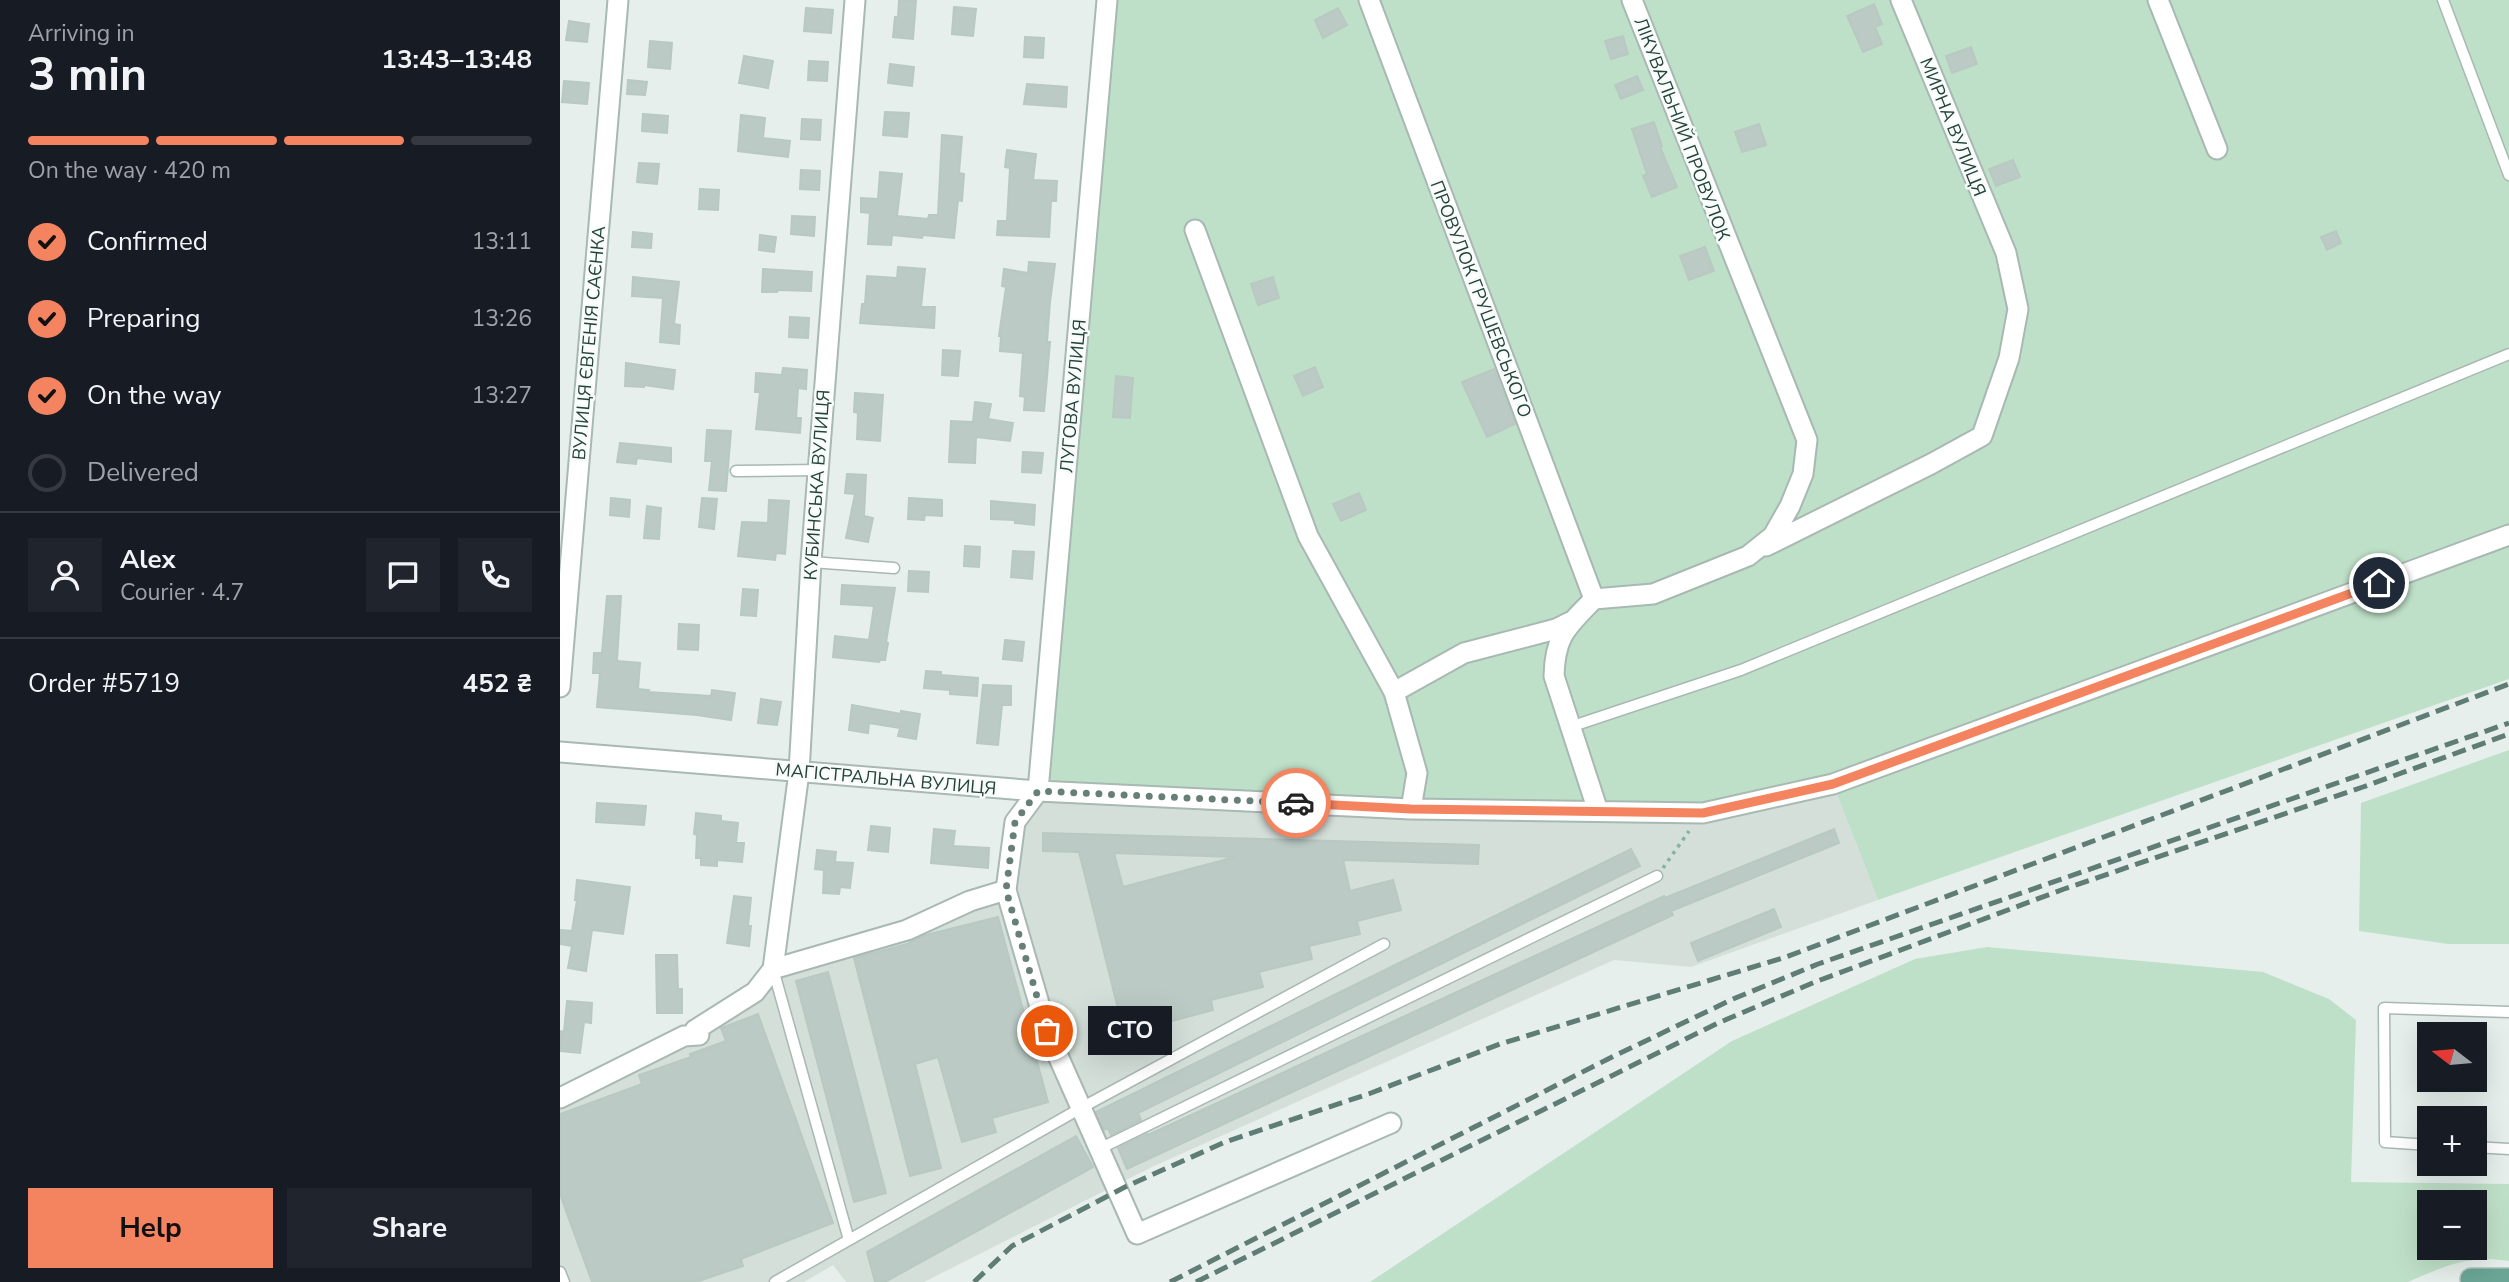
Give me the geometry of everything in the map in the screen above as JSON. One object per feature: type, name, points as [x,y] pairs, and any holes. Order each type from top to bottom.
[{"type":"main road","points":[[2470,1281],[2509,1279]]},
{"type":"street","name":"ВУЛИЦЯ ЄВГЕНІЯ САЄНКА","points":[[560,687],[618,0]]},
{"type":"street","name":"КУБИНСЬКА ВУЛИЦЯ","points":[[773,969],[799,772],[811,562],[855,0]]},
{"type":"street","name":"ЛУГОВА ВУЛИЦЯ","points":[[1038,791],[1107,0]]},
{"type":"street","name":"ПРОВУЛОК ГРУШЕВСЬКОГО","points":[[1369,0],[1594,598]]},
{"type":"street","name":"ЛІКУВАЛЬНИЙ ПРОВУЛОК","points":[[1632,0],[1807,440],[1803,474],[1790,506],[1773,536],[1748,556]]},
{"type":"street","name":"МИРНА ВУЛИЦЯ","points":[[1748,556],[1982,436],[2009,358],[2018,309],[2006,253],[1901,0]]},
{"type":"street","points":[[2158,0],[2217,149]]},
{"type":"street","points":[[1195,230],[1308,536],[1394,692],[1417,773],[1411,809]]},
{"type":"street","name":"МАГІСТРАЛЬНА ВУЛИЦЯ","points":[[560,752],[1038,791],[1411,809],[1703,813],[1833,784],[2509,535]]},
{"type":"street","points":[[1598,811],[1554,676],[1559,639],[1594,598],[1653,594],[1748,556]]},
{"type":"street","points":[[1394,692],[1464,653],[1556,629],[1574,620]]},
{"type":"street","points":[[1038,791],[1015,822],[1006,890],[1047,1031],[1137,1234],[1391,1123]]},
{"type":"street","points":[[560,1098],[684,1036],[699,1035],[695,1030],[755,992],[773,969],[907,930],[970,901],[1006,890]]},
{"type":"lane","points":[[2443,0],[2509,175]]},
{"type":"lane","points":[[1570,727],[1741,670],[2509,355]]},
{"type":"lane","points":[[736,471],[819,470]]},
{"type":"lane","points":[[811,562],[894,568]]},
{"type":"lane","points":[[1099,1149],[1657,876]]},
{"type":"lane","points":[[775,1282],[1081,1108],[1384,944]]},
{"type":"lane","points":[[773,969],[849,1240]]},
{"type":"lane","points":[[2417,1144],[2385,1142],[2384,1008],[2509,1012]]},
{"type":"lane","points":[[2487,1148],[2509,1149]]},
{"type":"lane","points":[[560,1272],[564,1282]]},
{"type":"path","points":[[1657,876],[1703,813]]},
{"type":"shaded area","points":[[1833,784],[1878,900],[1691,967],[1614,960],[1154,1166],[924,1282],[846,1282],[833,1265],[804,1282],[560,1282],[560,1098],[684,1036],[773,969],[1006,890],[1015,822],[1038,791]]},
{"type":"green space","points":[[1107,0],[2509,0],[2509,679],[1878,900],[1833,784],[1703,813],[1038,791]]},
{"type":"green space","points":[[2509,750],[2509,944],[2448,944],[2359,931],[2361,803]]},
{"type":"green space","points":[[1987,947],[2263,972],[2329,999],[2356,1020],[2351,1182],[2509,1184],[2509,1261],[2487,1260],[2487,1190],[2417,1190],[2417,1260],[2481,1260],[2457,1263],[2408,1282],[1370,1282],[1732,1041],[1915,959]]},
{"type":"building","points":[[899,0],[916,0],[913,39],[893,37]]},
{"type":"building","points":[[1874,4],[1882,24],[1875,27],[1882,44],[1863,52],[1847,16]]},
{"type":"building","points":[[954,7],[976,9],[973,36],[952,34]]},
{"type":"building","points":[[806,8],[833,10],[831,33],[804,31]]},
{"type":"building","points":[[1338,8],[1347,25],[1323,38],[1315,20]]},
{"type":"building","points":[[569,21],[589,24],[587,42],[566,40]]},
{"type":"building","points":[[1623,36],[1628,54],[1611,59],[1605,41]]},
{"type":"building","points":[[1025,37],[1044,38],[1043,58],[1024,57]]},
{"type":"building","points":[[650,41],[672,43],[670,69],[648,67]]},
{"type":"building","points":[[1971,47],[1977,64],[1952,73],[1946,56]]},
{"type":"building","points":[[744,56],[773,61],[768,88],[739,83]]},
{"type":"building","points":[[809,61],[828,62],[827,81],[808,80]]},
{"type":"building","points":[[890,64],[914,67],[912,86],[888,83]]},
{"type":"building","points":[[1637,76],[1643,90],[1621,99],[1615,85]]},
{"type":"building","points":[[628,80],[647,82],[645,95],[627,94]]},
{"type":"building","points":[[564,81],[589,83],[587,104],[562,102]]},
{"type":"building","points":[[1027,84],[1067,87],[1066,107],[1024,104]]},
{"type":"building","points":[[885,112],[909,113],[907,137],[883,135]]},
{"type":"building","points":[[643,114],[668,116],[667,133],[642,131]]},
{"type":"building","points":[[741,115],[765,118],[763,138],[790,141],[788,157],[738,151]]},
{"type":"building","points":[[802,119],[821,120],[820,140],[801,139]]},
{"type":"building","points":[[1654,122],[1662,146],[1660,147],[1677,187],[1652,197],[1643,176],[1647,174],[1632,129]]},
{"type":"building","points":[[1759,124],[1766,145],[1742,152],[1735,132]]},
{"type":"building","points":[[942,135],[962,137],[959,173],[964,174],[962,201],[958,200],[954,238],[892,235],[891,245],[868,244],[870,213],[861,212],[861,198],[878,199],[880,172],[902,174],[897,216],[928,219],[929,215],[938,215]]},
{"type":"building","points":[[1007,150],[1036,154],[1033,180],[1057,181],[1056,201],[1051,201],[1049,237],[997,235],[998,221],[1007,221],[1010,168],[1005,167]]},
{"type":"building","points":[[2013,160],[2020,177],[1996,186],[1989,169]]},
{"type":"building","points":[[639,163],[659,164],[657,184],[637,182]]},
{"type":"building","points":[[801,170],[820,171],[819,190],[800,189]]},
{"type":"building","points":[[700,189],[719,190],[718,210],[699,209]]},
{"type":"building","points":[[792,216],[815,217],[814,236],[791,234]]},
{"type":"building","points":[[2336,231],[2341,243],[2327,250],[2321,237]]},
{"type":"building","points":[[633,232],[652,234],[651,248],[632,247]]},
{"type":"building","points":[[760,235],[776,237],[774,252],[759,250]]},
{"type":"building","points":[[1705,247],[1714,271],[1689,280],[1680,256]]},
{"type":"building","points":[[1029,262],[1055,264],[1047,342],[1050,342],[1044,411],[1024,410],[1025,397],[1020,396],[1023,353],[1000,351],[999,336],[1006,287],[1002,286],[1004,269],[1028,273]]},
{"type":"building","points":[[898,267],[925,269],[921,307],[935,307],[934,328],[860,323],[862,304],[865,304],[867,276],[897,278]]},
{"type":"building","points":[[763,269],[812,272],[811,291],[762,292]]},
{"type":"building","points":[[633,277],[679,282],[674,324],[680,325],[679,344],[660,342],[663,298],[632,296]]},
{"type":"building","points":[[1273,277],[1279,298],[1258,305],[1251,284]]},
{"type":"building","points":[[790,317],[809,318],[808,338],[789,337]]},
{"type":"building","points":[[943,350],[960,351],[958,376],[942,375]]},
{"type":"building","points":[[626,363],[675,370],[673,389],[644,385],[625,386]]},
{"type":"building","points":[[1315,367],[1323,387],[1303,396],[1294,376]]},
{"type":"building","points":[[783,368],[807,370],[806,389],[798,388],[796,418],[801,418],[800,433],[756,429],[760,392],[755,392],[756,373],[782,375]]},
{"type":"building","points":[[1494,369],[1515,424],[1487,437],[1462,382]]},
{"type":"building","points":[[1116,376],[1133,378],[1130,418],[1113,417]]},
{"type":"building","points":[[855,393],[883,395],[880,441],[857,439],[858,413],[854,412]]},
{"type":"building","points":[[975,402],[991,404],[988,419],[1013,423],[1010,441],[976,437],[975,463],[949,462],[951,421],[973,422]]},
{"type":"building","points":[[707,430],[731,431],[726,491],[709,490],[712,461],[705,461]]},
{"type":"building","points":[[620,443],[671,448],[671,462],[637,458],[636,464],[617,462]]},
{"type":"building","points":[[1023,452],[1043,453],[1041,473],[1022,472]]},
{"type":"building","points":[[847,474],[866,475],[864,516],[873,518],[868,542],[846,538],[855,494],[845,493]]},
{"type":"building","points":[[1359,493],[1366,510],[1341,521],[1333,504]]},
{"type":"building","points":[[611,498],[630,500],[629,517],[610,515]]},
{"type":"building","points":[[702,498],[717,499],[714,529],[699,527]]},
{"type":"building","points":[[909,498],[942,500],[942,516],[925,515],[924,520],[908,519]]},
{"type":"building","points":[[769,500],[789,501],[785,554],[776,553],[775,560],[738,556],[742,522],[768,523]]},
{"type":"building","points":[[991,501],[1035,505],[1034,525],[1015,523],[1015,520],[991,519]]},
{"type":"building","points":[[647,506],[661,508],[659,539],[644,538]]},
{"type":"building","points":[[965,546],[980,547],[979,567],[964,566]]},
{"type":"building","points":[[1013,551],[1034,552],[1032,579],[1011,577]]},
{"type":"building","points":[[909,571],[929,572],[928,592],[908,591]]},
{"type":"building","points":[[842,585],[895,588],[885,660],[879,662],[833,657],[835,636],[869,640],[874,606],[841,604]]},
{"type":"building","points":[[743,589],[758,590],[756,616],[741,615]]},
{"type":"building","points":[[607,596],[621,596],[617,661],[640,663],[638,689],[711,696],[712,690],[735,693],[731,720],[597,707],[600,673],[593,673],[594,653],[602,653]]},
{"type":"building","points":[[679,624],[699,625],[698,650],[678,649]]},
{"type":"building","points":[[1005,640],[1024,642],[1022,661],[1003,659]]},
{"type":"building","points":[[926,671],[978,678],[977,696],[924,688]]},
{"type":"building","points":[[983,685],[1011,686],[1011,705],[1002,705],[998,745],[977,743]]},
{"type":"building","points":[[761,699],[781,702],[777,725],[758,723]]},
{"type":"building","points":[[852,705],[901,714],[901,711],[920,714],[916,739],[898,736],[900,728],[869,723],[868,733],[849,730]]},
{"type":"building","points":[[597,803],[646,806],[644,825],[596,822]]},
{"type":"building","points":[[696,813],[721,816],[721,821],[738,823],[736,843],[744,843],[742,862],[717,860],[717,866],[701,865],[701,858],[696,858]]},
{"type":"building","points":[[871,826],[890,828],[888,852],[868,850]]},
{"type":"building","points":[[934,829],[955,831],[953,846],[989,848],[988,868],[931,863]]},
{"type":"building","points":[[1834,829],[1839,843],[1671,911],[1673,915],[1127,1169],[1118,1148],[1147,1134],[1664,896],[1665,898]]},
{"type":"building","points":[[1043,833],[1479,845],[1478,864],[1343,860],[1350,891],[1393,880],[1401,910],[1357,921],[1360,934],[1309,946],[1312,959],[1259,972],[1263,987],[1211,1000],[1213,1010],[1157,1025],[1159,1033],[1126,1041],[1079,852],[1043,851]],"holes":[[[1114,853],[1235,857],[1123,887]]]},
{"type":"building","points":[[1631,849],[1640,866],[1138,1113],[1141,1120],[1111,1135],[1108,1128],[1104,1130],[1096,1112]]},
{"type":"building","points":[[817,850],[836,852],[835,862],[853,863],[850,888],[840,887],[839,894],[823,893],[824,870],[815,869]]},
{"type":"building","points":[[577,880],[630,887],[623,934],[592,930],[586,971],[568,968],[572,946],[560,944],[560,930],[572,931]]},
{"type":"building","points":[[734,896],[751,898],[749,946],[727,943]]},
{"type":"building","points":[[1774,909],[1781,927],[1698,961],[1691,943]]},
{"type":"building","points":[[998,917],[1048,1102],[992,1118],[996,1132],[962,1142],[938,1057],[915,1064],[941,1168],[910,1176],[854,958],[907,944],[922,936]]},
{"type":"building","points":[[656,955],[677,955],[682,1013],[657,1013]]},
{"type":"building","points":[[828,972],[886,1193],[854,1202],[796,981]]},
{"type":"building","points":[[567,1001],[592,1003],[591,1023],[584,1022],[580,1053],[560,1051],[560,1031],[564,1032]]},
{"type":"building","points":[[758,1014],[833,1223],[741,1259],[743,1266],[696,1282],[592,1282],[560,1194],[560,1114],[642,1084],[639,1075],[691,1057],[690,1054],[726,1041],[721,1028]]},
{"type":"building","points":[[1076,1136],[1093,1167],[885,1282],[875,1282],[867,1252]]},
{"type":"railway","points":[[974,1282],[1012,1246],[1127,1186],[1225,1142],[1371,1093],[1500,1044],[1786,957],[2509,684]]},
{"type":"railway","points":[[1170,1282],[1608,1059],[1733,999],[1818,964],[2509,723]]},
{"type":"railway","points":[[1196,1282],[1718,1023],[1815,982],[2064,889],[2509,734]]},
{"type":"way so far","points":[[1047,1031],[1006,890],[1015,822],[1038,791],[1296,803]]},
{"type":"place","name":"СТО","points":[[1047,1031]]},
{"type":"route","points":[[1296,803],[1411,809],[1703,813],[1833,784],[2379,583]]}]
